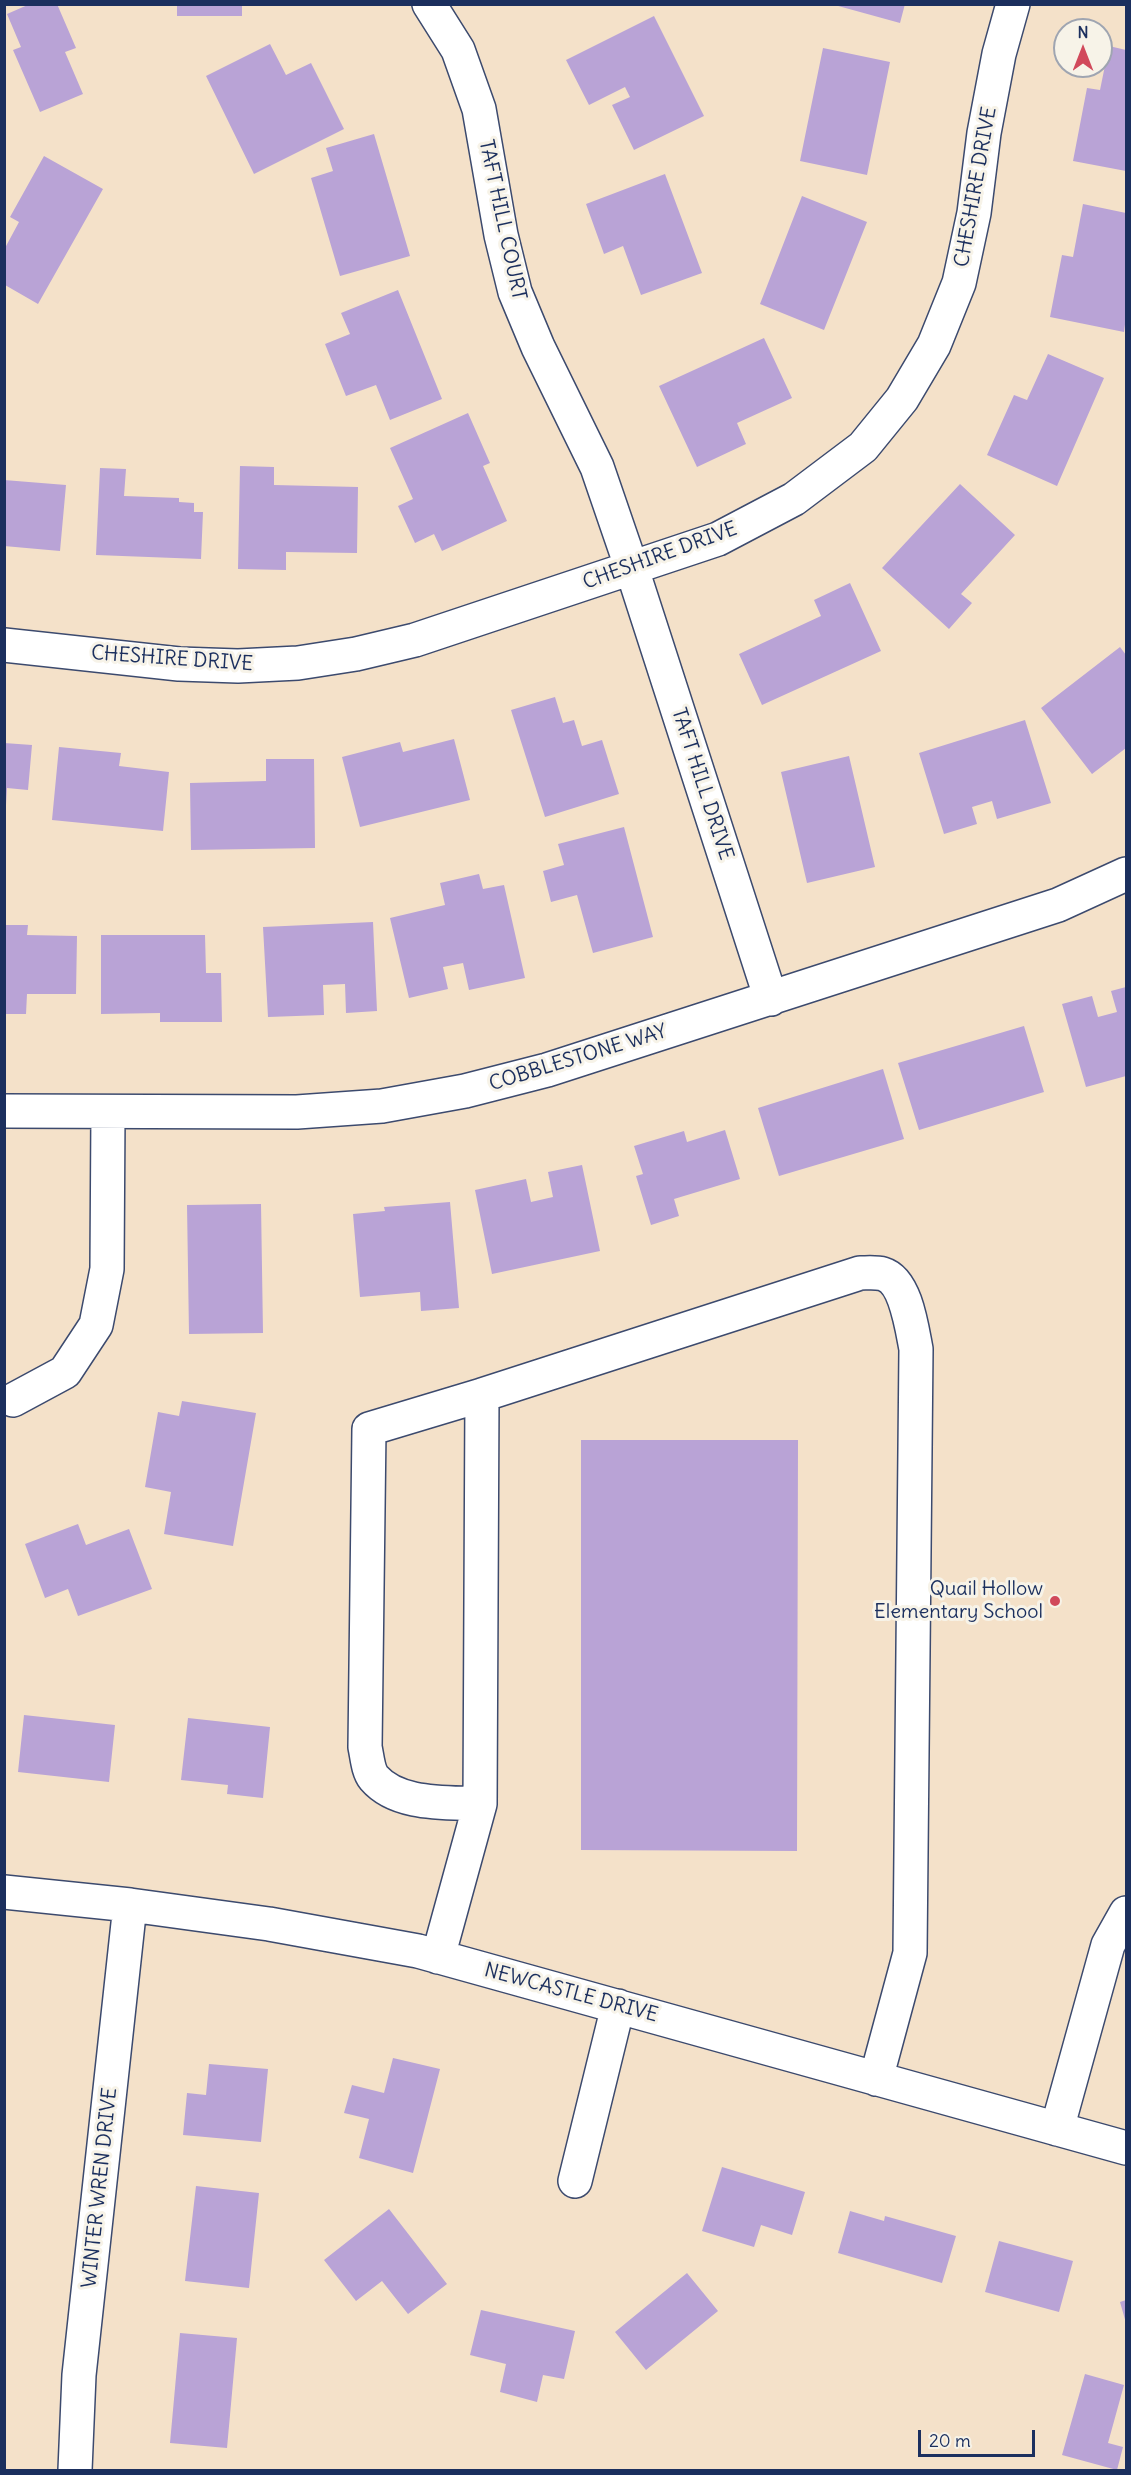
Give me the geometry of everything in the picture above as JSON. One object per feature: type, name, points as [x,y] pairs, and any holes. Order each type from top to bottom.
[{"type":"street","name":"TAFT HILL COURT","points":[[429,4],[458,50],[479,109],[501,235],[515,292],[538,347],[597,467],[632,569]]},
{"type":"street","name":"CHESHIRE DRIVE","points":[[4,645],[179,664],[238,666],[298,663],[356,654],[415,640],[718,539],[794,499],[863,447],[902,399],[934,345],[959,283],[974,213],[984,133],[999,54],[1013,4]]},
{"type":"street","name":"TAFT HILL DRIVE","points":[[632,569],[771,999]]},
{"type":"street","name":"COBBLESTONE WAY","points":[[4,1111],[297,1112],[382,1106],[465,1091],[548,1070],[1058,905],[1126,874]]},
{"type":"street","points":[[13,1400],[65,1372],[96,1325],[107,1269],[108,1112]]},
{"type":"street","points":[[480,1804],[423,1800],[389,1791],[373,1776],[365,1747],[369,1429],[482,1395],[860,1273],[884,1274],[897,1284],[910,1313],[916,1349],[910,1953],[876,2079]]},
{"type":"street","points":[[438,1957],[480,1804],[482,1395]]},
{"type":"street","name":"NEWCASTLE DRIVE","points":[[4,1892],[130,1905],[268,1924],[418,1951],[1126,2148]]},
{"type":"street","name":"WINTER WREN DRIVE","points":[[75,2470],[79,2375],[130,1905]]},
{"type":"street","points":[[1057,2129],[1108,1945],[1126,1913]]},
{"type":"street","points":[[575,2181],[618,2006]]},
{"type":"building","points":[[30,4],[57,4],[76,48],[65,52],[83,94],[40,112],[13,50],[21,47],[7,14]]},
{"type":"building","points":[[177,4],[242,4],[242,16],[177,16]]},
{"type":"building","points":[[831,4],[905,4],[900,23]]},
{"type":"building","points":[[654,16],[704,116],[634,150],[612,105],[630,97],[625,87],[589,105],[566,60]]},
{"type":"building","points":[[270,44],[286,75],[311,63],[344,129],[254,174],[206,76]]},
{"type":"building","points":[[1113,47],[1126,50],[1126,171],[1073,161],[1087,88],[1100,90],[1102,78],[1113,78]]},
{"type":"building","points":[[823,48],[890,62],[867,175],[800,161]]},
{"type":"building","points":[[374,134],[410,256],[340,276],[311,178],[333,171],[326,148]]},
{"type":"building","points":[[44,156],[103,189],[38,304],[5,285],[5,248],[19,222],[10,217]]},
{"type":"building","points":[[665,174],[702,273],[641,295],[623,246],[604,254],[586,204]]},
{"type":"building","points":[[802,196],[867,222],[824,330],[760,304]]},
{"type":"building","points":[[1083,204],[1126,213],[1124,332],[1050,317],[1062,255],[1073,257]]},
{"type":"building","points":[[398,290],[442,399],[390,420],[376,385],[346,396],[325,344],[350,334],[341,313]]},
{"type":"building","points":[[764,338],[792,398],[737,423],[746,444],[697,467],[659,386]]},
{"type":"building","points":[[1048,354],[1104,378],[1057,486],[987,455],[1014,395],[1027,400]]},
{"type":"building","points":[[468,413],[490,463],[483,466],[507,521],[442,551],[434,534],[415,543],[398,506],[413,499],[390,448]]},
{"type":"building","points":[[240,466],[274,467],[274,485],[358,487],[357,553],[286,552],[286,570],[238,569]]},
{"type":"building","points":[[100,468],[126,469],[124,496],[179,498],[179,502],[194,503],[194,512],[203,512],[201,559],[96,555]]},
{"type":"building","points":[[4,480],[66,485],[60,551],[4,546]]},
{"type":"building","points":[[960,484],[1015,535],[961,594],[972,603],[949,629],[882,568]]},
{"type":"building","points":[[850,583],[881,651],[762,705],[739,654],[821,616],[814,600]]},
{"type":"building","points":[[1120,647],[1126,655],[1126,748],[1092,774],[1041,708]]},
{"type":"building","points":[[555,697],[563,723],[574,720],[582,746],[602,740],[619,794],[545,817],[511,710]]},
{"type":"building","points":[[1025,720],[1051,803],[997,819],[992,801],[972,807],[977,824],[944,834],[919,753]]},
{"type":"building","points":[[454,739],[470,800],[360,827],[342,757],[400,742],[403,752]]},
{"type":"building","points":[[4,743],[32,745],[28,790],[7,788],[6,805]]},
{"type":"building","points":[[59,747],[121,753],[119,766],[169,772],[163,831],[52,820]]},
{"type":"building","points":[[849,756],[875,867],[807,883],[781,772]]},
{"type":"building","points":[[266,759],[314,759],[315,848],[191,850],[190,783],[266,781]]},
{"type":"building","points":[[624,827],[653,937],[593,953],[577,895],[551,902],[543,871],[564,865],[558,844]]},
{"type":"building","points":[[479,874],[483,889],[504,885],[525,978],[469,990],[463,963],[443,967],[448,989],[409,998],[390,918],[445,905],[440,883]]},
{"type":"building","points":[[373,922],[377,1011],[346,1013],[345,984],[323,985],[324,1015],[268,1017],[263,927]]},
{"type":"building","points":[[4,925],[28,925],[27,935],[77,936],[76,994],[27,994],[26,1014],[4,1014]]},
{"type":"building","points":[[101,935],[205,935],[206,973],[221,973],[222,1022],[160,1022],[160,1013],[101,1014]]},
{"type":"building","points":[[1126,987],[1126,1076],[1086,1087],[1062,1004],[1092,996],[1098,1017],[1117,1012],[1111,991]]},
{"type":"building","points":[[1024,1026],[1044,1092],[919,1130],[898,1063]]},
{"type":"building","points":[[883,1069],[904,1139],[779,1176],[758,1108]]},
{"type":"building","points":[[725,1130],[740,1179],[674,1199],[679,1216],[651,1225],[636,1176],[643,1174],[634,1146],[684,1131],[687,1142]]},
{"type":"building","points":[[582,1165],[600,1251],[492,1274],[475,1190],[526,1179],[531,1202],[553,1197],[548,1172]]},
{"type":"building","points":[[450,1202],[459,1308],[421,1311],[420,1292],[360,1297],[353,1214],[385,1211],[384,1207]]},
{"type":"building","points":[[261,1204],[263,1333],[189,1334],[187,1205]]},
{"type":"building","points":[[182,1401],[256,1413],[233,1546],[164,1534],[171,1492],[145,1487],[158,1412],[179,1416]]},
{"type":"building","points":[[581,1440],[798,1440],[797,1851],[581,1850]]},
{"type":"building","points":[[78,1524],[86,1545],[129,1529],[152,1589],[78,1616],[68,1589],[45,1598],[25,1544]]},
{"type":"building","points":[[24,1715],[115,1725],[109,1782],[18,1772]]},
{"type":"building","points":[[188,1718],[270,1727],[263,1798],[227,1794],[228,1785],[181,1780]]},
{"type":"building","points":[[393,2058],[440,2069],[413,2173],[359,2158],[369,2119],[344,2113],[352,2085],[384,2093]]},
{"type":"building","points":[[209,2064],[268,2069],[261,2142],[183,2135],[187,2093],[206,2095]]},
{"type":"building","points":[[722,2167],[805,2192],[792,2235],[761,2225],[754,2247],[702,2231]]},
{"type":"building","points":[[196,2186],[259,2193],[249,2288],[185,2281]]},
{"type":"building","points":[[389,2209],[447,2284],[408,2314],[382,2281],[356,2301],[324,2260]]},
{"type":"building","points":[[850,2211],[884,2221],[885,2216],[956,2236],[942,2283],[838,2253]]},
{"type":"building","points":[[999,2241],[1073,2261],[1059,2312],[985,2292]]},
{"type":"building","points":[[687,2273],[718,2311],[646,2370],[615,2332]]},
{"type":"building","points":[[1126,2300],[1126,2323],[1120,2302]]},
{"type":"building","points":[[481,2310],[575,2331],[564,2379],[543,2375],[537,2402],[500,2392],[506,2364],[470,2355]]},
{"type":"building","points":[[180,2333],[237,2338],[227,2448],[170,2443]]},
{"type":"building","points":[[1085,2374],[1124,2385],[1108,2443],[1123,2447],[1117,2470],[1062,2455]]},
{"type":"place","name":"Quail Hollow Elementary School","points":[[1055,1601]]}]
